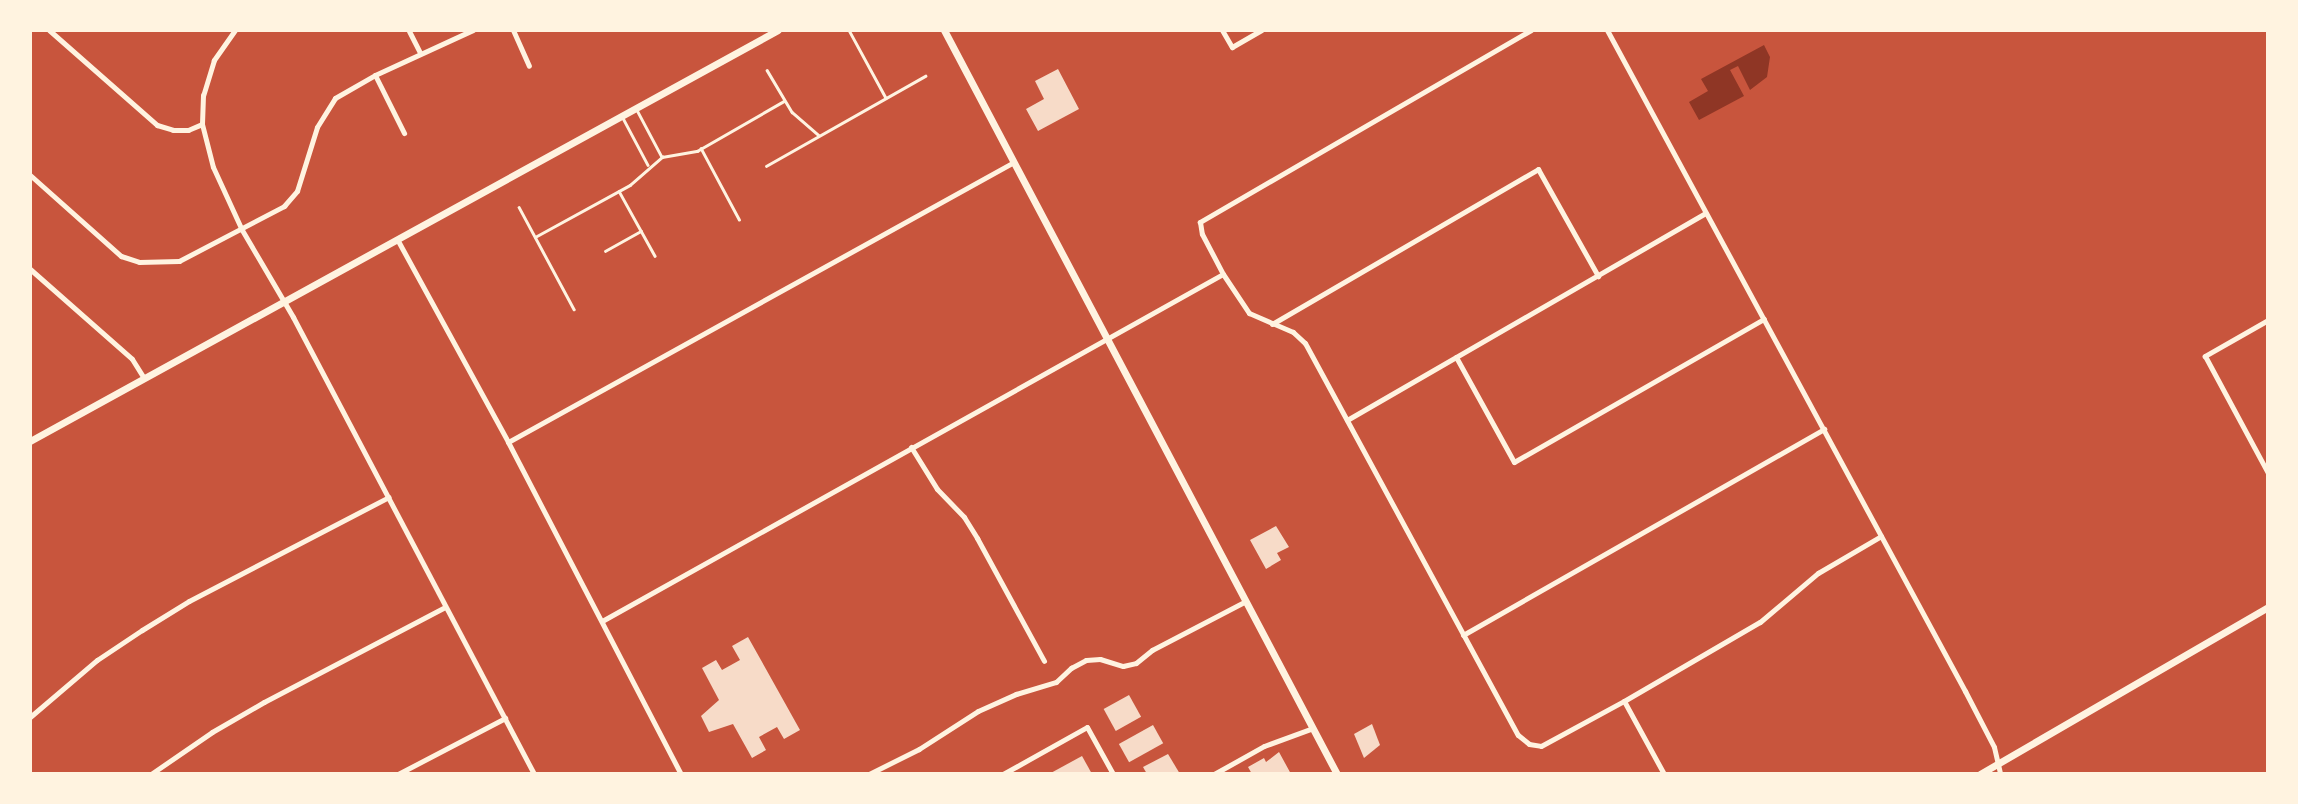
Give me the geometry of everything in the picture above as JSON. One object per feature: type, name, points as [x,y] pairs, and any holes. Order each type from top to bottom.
[{"type":"main road","points":[[30,442],[778,30]]},
{"type":"main road","points":[[944,30],[1337,774]]},
{"type":"main road","points":[[1980,774],[2268,607]]},
{"type":"street","points":[[49,30],[157,125],[173,130],[188,130],[202,124]]},
{"type":"street","points":[[235,30],[206,76],[202,124],[213,167],[242,230],[285,303],[534,774]]},
{"type":"street","points":[[30,175],[121,256],[139,262],[179,261],[284,206],[297,191],[317,127],[326,110],[348,89],[472,30]]},
{"type":"street","points":[[513,30],[529,66]]},
{"type":"street","points":[[1222,30],[1232,47],[1262,30]]},
{"type":"street","points":[[1531,30],[1200,222],[1202,234],[1223,274],[1249,313],[1293,332],[1305,343],[1518,735],[1529,744],[1541,746],[1624,701],[1760,622],[1818,573],[1881,536]]},
{"type":"street","points":[[1607,30],[1993,744],[2000,774]]},
{"type":"street","points":[[409,31],[420,53]]},
{"type":"street","points":[[374,75],[404,133]]},
{"type":"street","points":[[508,442],[1014,162]]},
{"type":"street","points":[[1271,324],[1538,169],[1598,276]]},
{"type":"street","points":[[1347,420],[1706,213]]},
{"type":"street","points":[[397,239],[508,442],[681,774]]},
{"type":"street","points":[[30,269],[132,359],[144,378]]},
{"type":"street","points":[[601,621],[1223,274]]},
{"type":"street","points":[[1456,357],[1514,462],[1765,319]]},
{"type":"street","points":[[2268,320],[2205,356],[2268,472]]},
{"type":"street","points":[[1463,635],[1824,429]]},
{"type":"street","points":[[911,447],[937,489],[964,517],[1044,661]]},
{"type":"street","points":[[30,717],[97,660],[189,601],[389,497]]},
{"type":"street","points":[[869,774],[919,750],[978,711],[1016,694],[1056,682],[1071,668],[1086,660],[1100,659],[1124,666],[1136,663],[1152,650],[1247,601]]},
{"type":"street","points":[[151,774],[212,732],[264,702],[445,607]]},
{"type":"street","points":[[1624,701],[1664,774]]},
{"type":"street","points":[[398,774],[505,718]]},
{"type":"street","points":[[1003,774],[1087,727],[1113,774]]},
{"type":"street","points":[[1214,774],[1264,746],[1313,728]]},
{"type":"lane","points":[[849,30],[886,98]]},
{"type":"lane","points":[[767,70],[784,101],[803,124],[820,136]]},
{"type":"lane","points":[[766,166],[925,76]]},
{"type":"lane","points":[[535,237],[619,191],[662,157],[701,148],[784,101]]},
{"type":"lane","points":[[636,108],[662,157]]},
{"type":"lane","points":[[622,116],[648,166]]},
{"type":"lane","points":[[701,148],[738,219]]},
{"type":"lane","points":[[619,191],[655,256]]},
{"type":"lane","points":[[519,207],[574,309]]},
{"type":"lane","points":[[605,251],[641,231]]},
{"type":"shaded area","points":[[1764,45],[1770,57],[1767,77],[1750,90],[1738,66],[1730,70],[1744,96],[1699,120],[1689,102],[1708,91],[1701,79]]},
{"type":"building","points":[[1058,69],[1079,109],[1038,131],[1026,109],[1044,99],[1035,81]]},
{"type":"building","points":[[1276,526],[1289,547],[1277,553],[1281,560],[1266,569],[1250,540]]},
{"type":"building","points":[[748,637],[800,730],[784,739],[777,727],[759,737],[766,750],[752,758],[733,724],[709,732],[701,716],[719,700],[702,668],[716,660],[722,670],[740,660],[732,646]]},
{"type":"building","points":[[1129,695],[1141,717],[1116,731],[1104,709]]},
{"type":"building","points":[[1372,724],[1380,745],[1364,758],[1354,734]]},
{"type":"building","points":[[1153,725],[1163,743],[1129,762],[1119,744]]},
{"type":"building","points":[[1279,752],[1291,774],[1252,774],[1248,767],[1264,758],[1266,762]]},
{"type":"building","points":[[1168,754],[1180,774],[1147,774],[1143,767]]},
{"type":"building","points":[[1082,756],[1092,774],[1049,774]]}]
